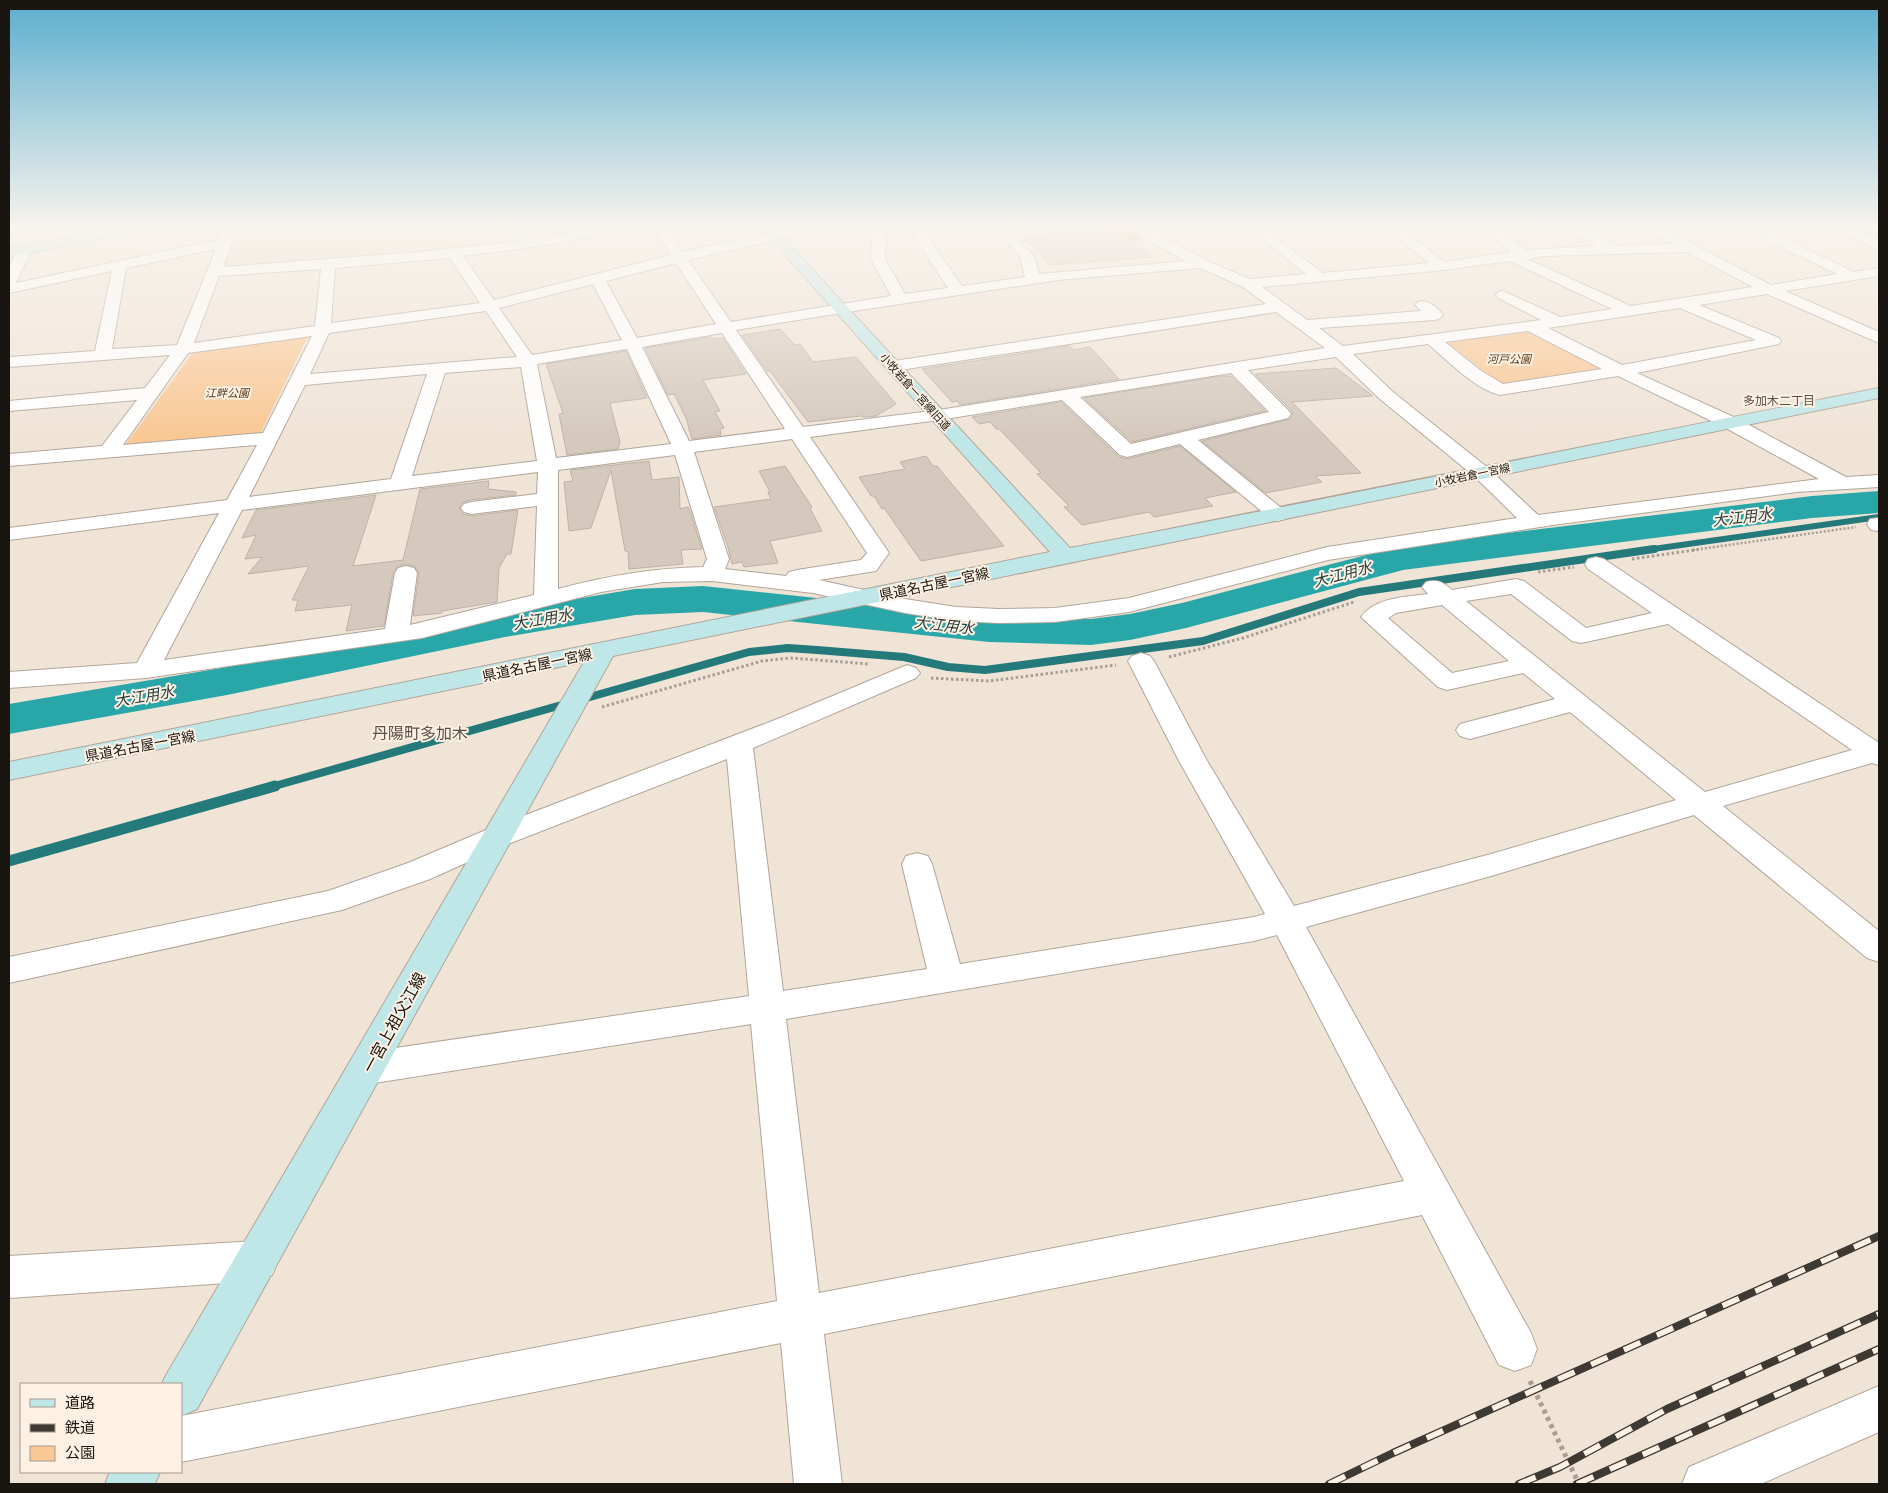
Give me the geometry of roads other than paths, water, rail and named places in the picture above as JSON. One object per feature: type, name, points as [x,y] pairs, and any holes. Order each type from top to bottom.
[{"type":"main road","name":"小牧岩倉一宮線旧道","points":[[831,297],[1065,556]]},
{"type":"main road","name":"小牧岩倉一宮線","points":[[1065,556],[1278,515],[1481,472],[1879,393]]},
{"type":"main road","name":"県道名古屋一宮線","points":[[9,771],[1065,556]]},
{"type":"main road","name":"一宮上祖父江線","points":[[182,1391],[368,1068],[603,650]]},
{"type":"main road","points":[[129,1484],[135,1473]]},
{"type":"street","points":[[102,356],[114,297]]},
{"type":"street","points":[[107,453],[183,349],[204,297]]},
{"type":"street","points":[[146,670],[299,380],[323,329],[325,297]]},
{"type":"street","points":[[483,297],[528,361],[548,466],[546,599]]},
{"type":"street","points":[[9,362],[183,349],[489,306],[527,297]]},
{"type":"street","points":[[607,297],[632,343],[682,449],[718,559],[712,574]]},
{"type":"street","points":[[706,297],[878,553],[868,566],[771,581]]},
{"type":"street","points":[[299,380],[528,361],[842,308],[922,297]]},
{"type":"street","points":[[1265,297],[1340,351],[1387,396],[1481,472],[1533,522]]},
{"type":"street","points":[[1507,297],[1558,322]]},
{"type":"street","points":[[1600,297],[1629,311]]},
{"type":"street","points":[[9,534],[939,415],[1340,351],[1531,326],[1721,297]]},
{"type":"street","points":[[1785,297],[1879,338]]},
{"type":"street","points":[[1303,325],[1419,311],[1397,303]]},
{"type":"street","points":[[1432,339],[1474,374],[1500,390],[1620,370],[1773,341],[1682,303]]},
{"type":"street","points":[[894,366],[1278,307]]},
{"type":"street","points":[[1531,326],[1731,423],[1840,482]]},
{"type":"street","points":[[1066,394],[1127,451],[1282,414],[1235,367]]},
{"type":"street","points":[[399,485],[438,368]]},
{"type":"street","points":[[9,406],[152,393]]},
{"type":"street","points":[[9,460],[270,438]]},
{"type":"street","points":[[1184,438],[1278,515]]},
{"type":"street","points":[[9,680],[146,670],[422,631],[600,585],[663,575],[712,574],[813,586],[857,599],[956,614],[999,616],[1055,615],[1138,603],[1327,554],[1533,522],[1787,487],[1840,482],[1879,481]]},
{"type":"street","points":[[471,508],[548,499]]},
{"type":"street","points":[[1596,564],[1878,754]]},
{"type":"street","points":[[396,635],[406,573]]},
{"type":"street","points":[[1528,664],[1447,682],[1373,617],[1389,607],[1440,592],[1516,586],[1581,636],[1671,616]]},
{"type":"street","points":[[1440,592],[1879,949]]},
{"type":"street","points":[[1141,661],[1192,759],[1286,922],[1434,1194],[1515,1349]]},
{"type":"street","points":[[9,970],[330,902],[419,870],[497,837],[740,744],[907,673]]},
{"type":"street","points":[[1470,730],[1575,702]]},
{"type":"street","points":[[740,744],[818,1484]]},
{"type":"street","points":[[368,1068],[948,980],[1254,929],[1286,922],[1490,865],[1699,803],[1878,754]]},
{"type":"street","points":[[917,864],[948,980]]},
{"type":"street","points":[[182,1439],[1434,1194]]},
{"type":"street","points":[[9,1277],[257,1261]]},
{"type":"street","points":[[1706,1484],[1879,1409]]},
{"type":"waterway","name":"大江用水","points":[[9,719],[227,681],[505,624],[635,602],[703,599],[989,629],[1091,632],[1130,627],[1186,615],[1401,558],[1812,507],[1879,502]]},
{"type":"waterway","points":[[1646,550],[1879,517]]},
{"type":"waterway","points":[[271,787],[749,652],[788,648],[817,650],[904,657],[948,667],[985,670],[1203,641],[1359,592],[1654,549]]},
{"type":"waterway","points":[[9,861],[275,786]]},
{"type":"railway","points":[[1329,1484],[1393,1453],[1879,1236]]},
{"type":"railway","points":[[1519,1484],[1560,1467],[1667,1409],[1879,1314]]},
{"type":"railway","points":[[1577,1484],[1879,1349]]},
{"type":"district","name":"多加木二丁目","points":[[1779,399]]},
{"type":"district","name":"丹陽町多加木","points":[[420,732]]},
{"type":"park label","name":"河戸公園","points":[[1509,358]]},
{"type":"park label","name":"江畔公園","points":[[227,392]]}]
